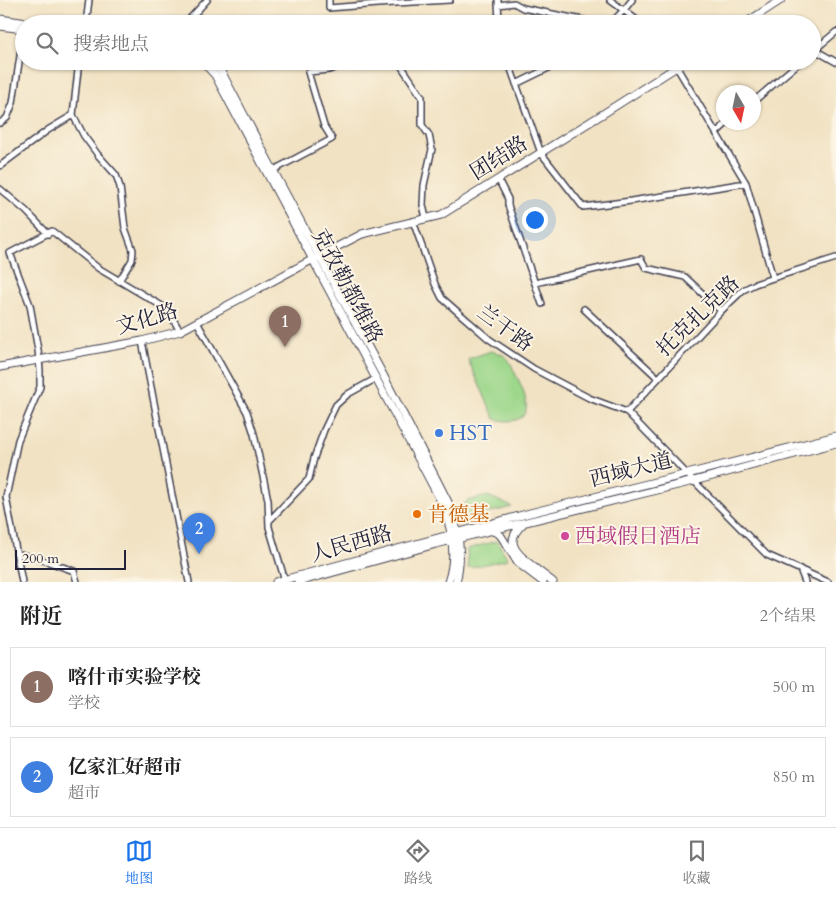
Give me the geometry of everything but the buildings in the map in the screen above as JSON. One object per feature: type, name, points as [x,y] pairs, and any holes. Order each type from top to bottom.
[{"type":"main road","points":[[758,15],[781,0]]},
{"type":"main road","points":[[0,19],[15,21]]},
{"type":"main road","points":[[0,26],[15,28]]},
{"type":"main road","name":"克孜勒都维路","points":[[210,70],[270,172]]},
{"type":"main road","name":"克孜勒都维路","points":[[220,70],[270,172],[443,505],[455,537]]},
{"type":"main road","name":"团结路","points":[[315,258],[362,234],[441,215],[606,112],[666,70]]},
{"type":"main road","name":"克孜勒都维路","points":[[315,258],[383,375],[448,502],[454,518],[455,537]]},
{"type":"main road","name":"文化路","points":[[0,367],[142,341],[180,331],[315,258]]},
{"type":"main road","name":"西域大道","points":[[455,537],[530,513],[836,436]]},
{"type":"main road","name":"西域大道","points":[[435,541],[491,532],[524,524],[836,443]]},
{"type":"main road","points":[[524,524],[518,529],[512,540],[514,549],[520,557],[553,582]]},
{"type":"main road","points":[[491,532],[498,533],[518,563],[543,582]]},
{"type":"main road","points":[[448,582],[453,561],[455,537]]},
{"type":"main road","points":[[455,537],[460,559],[456,582]]},
{"type":"main road","name":"人民西路","points":[[276,582],[296,580],[435,541]]},
{"type":"street","points":[[88,15],[90,0]]},
{"type":"street","points":[[193,15],[206,0]]},
{"type":"street","points":[[329,0],[329,8],[450,0]]},
{"type":"street","points":[[610,0],[630,15]]},
{"type":"street","points":[[619,15],[632,0]]},
{"type":"street","points":[[498,3],[514,3],[524,8],[558,15]]},
{"type":"street","points":[[821,44],[836,32]]},
{"type":"street","points":[[821,54],[836,62]]},
{"type":"street","points":[[0,124],[7,118],[13,103],[18,70]]},
{"type":"street","points":[[78,70],[73,115],[84,136],[116,175],[120,187],[125,228],[134,250],[132,260],[120,281]]},
{"type":"street","points":[[270,172],[332,139],[324,126],[308,72],[329,70]]},
{"type":"street","points":[[404,70],[422,97],[422,124],[430,135],[432,149],[424,185],[423,205],[426,218]]},
{"type":"street","points":[[511,70],[541,153],[583,207],[746,183]]},
{"type":"street","points":[[516,84],[545,70]]},
{"type":"street","points":[[679,70],[746,183],[773,278]]},
{"type":"street","points":[[761,95],[790,70]]},
{"type":"street","points":[[0,166],[48,130],[73,115]]},
{"type":"street","points":[[716,133],[719,130]]},
{"type":"street","points":[[498,179],[508,199],[508,205],[542,304]]},
{"type":"street","points":[[0,189],[26,211],[48,234]]},
{"type":"street","name":"兰干路","points":[[413,222],[435,284],[442,298],[458,313],[489,339],[534,369],[589,398],[627,412]]},
{"type":"street","points":[[22,582],[6,497],[18,440],[40,388],[39,360],[30,305],[10,252],[52,231],[98,268],[167,309],[180,331]]},
{"type":"street","name":"托克扎克路","points":[[627,412],[743,290],[755,284],[836,258]]},
{"type":"street","points":[[534,283],[641,259],[646,268],[684,278],[721,311]]},
{"type":"street","points":[[584,309],[658,378]]},
{"type":"street","points":[[197,322],[246,412],[254,434],[268,500],[269,527],[285,581]]},
{"type":"street","points":[[142,341],[189,582]]},
{"type":"street","points":[[269,520],[309,479],[324,430],[336,405],[348,394],[377,378]]},
{"type":"street","points":[[627,412],[767,555],[828,582]]},
{"type":"street","points":[[16,553],[74,571],[77,582]]},
{"type":"street","points":[[800,570],[805,582]]},
{"type":"green space","points":[[491,351],[508,359],[523,391],[526,409],[524,414],[517,420],[495,419],[469,362],[468,359]]},
{"type":"green space","points":[[488,496],[512,507],[463,519],[462,507],[467,501]]},
{"type":"green space","points":[[497,541],[508,559],[468,568],[467,549]]},
{"type":"place","name":"喀什市实验学校","points":[[285,347]]},
{"type":"place","name":"HST","points":[[439,433]]},
{"type":"place","name":"肯德基","points":[[417,514]]},
{"type":"place","name":"西域假日酒店","points":[[565,536]]},
{"type":"place","name":"亿家汇好超市","points":[[199,554]]}]
